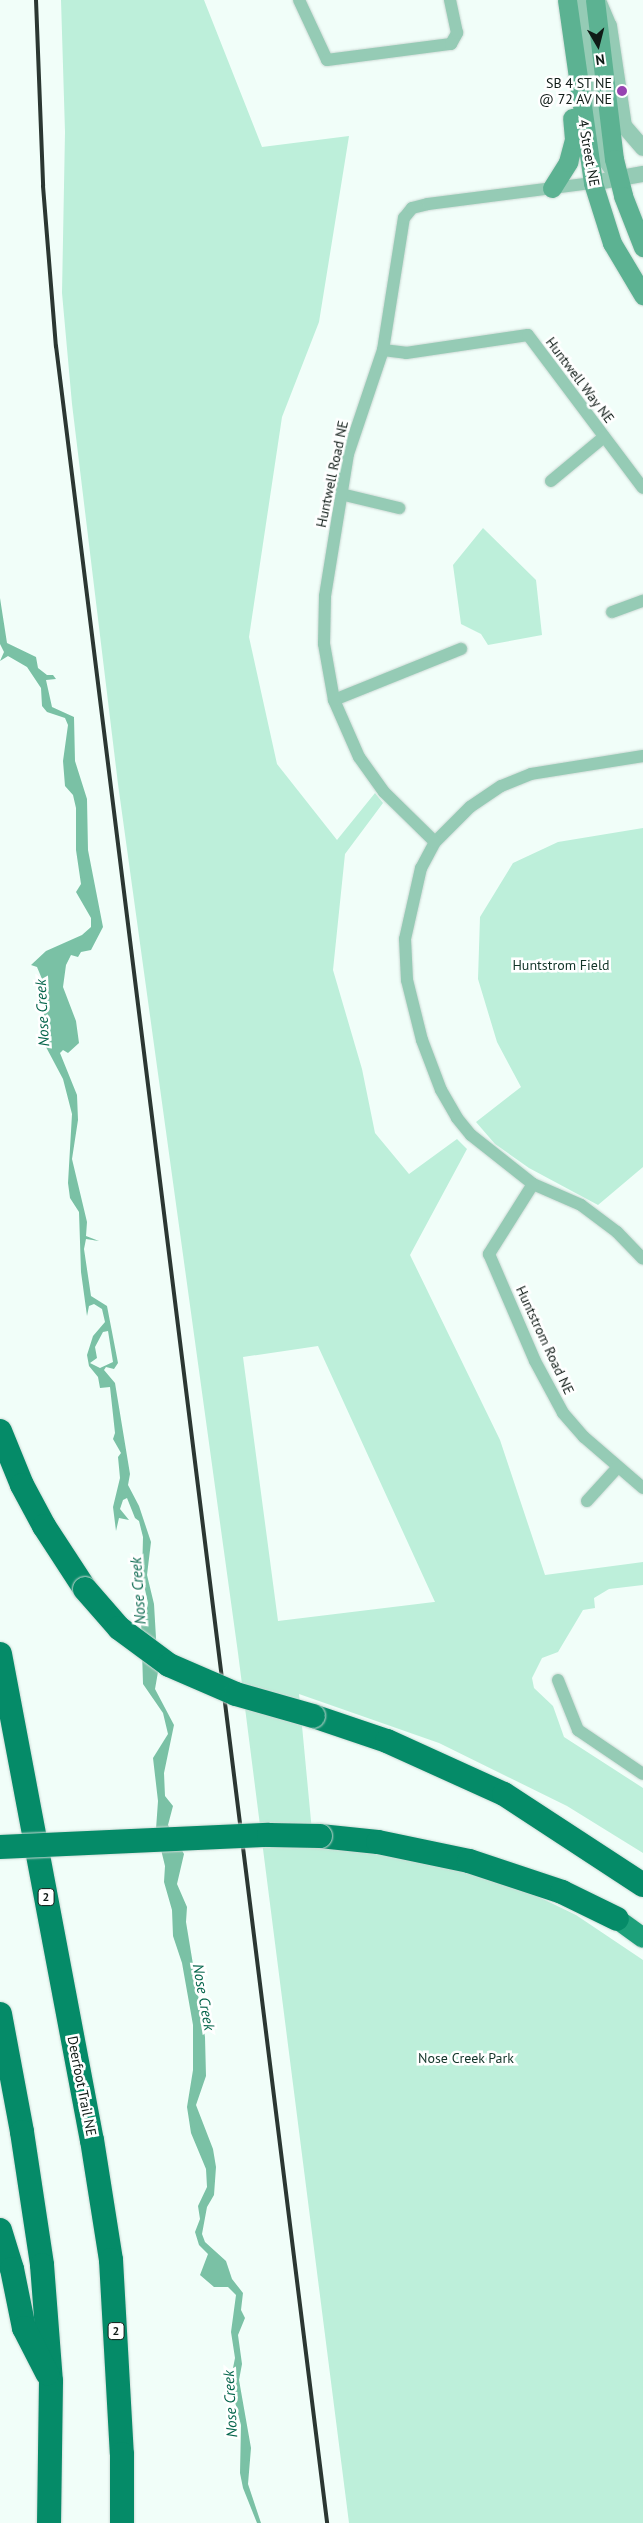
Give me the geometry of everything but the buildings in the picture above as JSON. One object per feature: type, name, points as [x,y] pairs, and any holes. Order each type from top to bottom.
[{"type":"highway","points":[[0,1432],[22,1484],[44,1526],[85,1589],[119,1628],[169,1665],[236,1694],[314,1716],[387,1741],[504,1794],[643,1885]]},
{"type":"highway","name":"Deerfoot Trail NE","points":[[0,1654],[92,2140],[110,2260],[122,2454],[122,2523]]},
{"type":"highway","points":[[0,1847],[269,1835],[320,1836],[378,1842],[476,1863],[562,1892],[617,1919]]},
{"type":"highway","points":[[0,2014],[42,2265],[51,2381],[49,2523]]},
{"type":"highway","points":[[0,2230],[12,2269],[24,2328],[51,2381]]},
{"type":"main road","name":"4 Street NE","points":[[566,0],[593,183],[612,243],[643,296]]},
{"type":"main road","points":[[552,188],[568,162],[574,139],[566,0]]},
{"type":"main road","name":"4 Street NE","points":[[596,0],[618,179],[635,234],[643,247]]},
{"type":"main road","points":[[617,1919],[643,1921]]},
{"type":"main road","points":[[617,1919],[643,1938]]},
{"type":"street","points":[[299,0],[327,60],[451,44],[457,33],[450,0]]},
{"type":"street","points":[[580,0],[599,150],[618,179]]},
{"type":"street","points":[[596,0],[609,26],[624,126],[643,148]]},
{"type":"street","points":[[593,183],[643,174]]},
{"type":"street","name":"Huntwell Road NE","points":[[435,842],[384,792],[359,757],[334,700],[324,644],[325,596],[341,494],[362,408],[383,350],[404,218],[412,208],[593,183]]},
{"type":"street","name":"Huntwell Way NE","points":[[383,350],[406,353],[528,335],[643,488]]},
{"type":"street","points":[[551,482],[604,437]]},
{"type":"street","points":[[341,494],[399,508]]},
{"type":"street","points":[[612,612],[643,601]]},
{"type":"street","points":[[334,700],[461,649]]},
{"type":"street","points":[[640,1252],[581,1205],[533,1184],[471,1135],[457,1118],[441,1090],[422,1040],[407,980],[405,939],[421,868],[435,842],[470,807],[501,786],[531,774],[643,756]]},
{"type":"street","name":"Huntstrom Road NE","points":[[533,1184],[489,1254],[535,1361],[563,1413],[584,1438],[617,1468],[643,1488]]},
{"type":"street","points":[[587,1501],[617,1468]]},
{"type":"street","points":[[558,1680],[578,1730],[643,1774]]},
{"type":"green space","name":"Nose Creek Park","points":[[61,0],[204,0],[262,147],[349,136],[319,322],[282,417],[249,637],[277,764],[337,840],[375,793],[383,803],[345,854],[333,970],[362,1069],[375,1133],[409,1174],[457,1139],[467,1149],[410,1255],[500,1440],[545,1575],[643,1562],[643,1585],[609,1589],[594,1598],[595,1608],[583,1610],[558,1652],[542,1658],[532,1678],[534,1688],[553,1706],[564,1737],[643,1788],[643,1853],[567,1806],[439,1743],[299,1694],[313,1842],[439,1863],[514,1885],[576,1915],[643,1960],[643,2523],[349,2523],[238,1653],[118,784],[72,404],[62,293],[65,132]],"holes":[[[318,1346],[435,1602],[278,1621],[243,1357]]]},
{"type":"green space","points":[[483,528],[536,580],[542,635],[488,645],[481,634],[461,624],[453,565]]},
{"type":"green space","name":"Huntstrom Field","points":[[643,828],[643,1167],[598,1205],[529,1168],[495,1144],[476,1122],[521,1087],[497,1042],[478,979],[480,917],[513,863],[558,842]]},
{"type":"shaded area","points":[[0,598],[7,643],[36,657],[38,668],[47,675],[53,675],[56,679],[46,680],[52,707],[74,717],[75,761],[87,799],[88,850],[103,927],[91,950],[81,952],[78,957],[71,955],[66,965],[63,987],[76,1021],[79,1043],[68,1053],[63,1050],[60,1053],[77,1095],[78,1120],[72,1159],[87,1222],[86,1236],[99,1241],[86,1239],[84,1249],[91,1296],[107,1306],[118,1363],[114,1369],[106,1367],[104,1370],[115,1383],[130,1474],[128,1485],[139,1506],[151,1542],[147,1575],[154,1604],[158,1672],[155,1689],[174,1725],[164,1773],[165,1796],[173,1806],[168,1825],[184,1854],[177,1884],[187,1907],[186,1922],[205,2037],[206,2076],[196,2105],[213,2149],[216,2167],[214,2195],[207,2207],[202,2234],[205,2242],[226,2261],[232,2279],[243,2293],[241,2310],[245,2318],[238,2335],[242,2364],[239,2380],[251,2448],[248,2484],[261,2523],[257,2523],[243,2488],[240,2473],[241,2425],[230,2383],[235,2358],[231,2332],[236,2295],[228,2287],[214,2287],[200,2275],[208,2254],[199,2245],[195,2232],[200,2219],[198,2206],[207,2187],[206,2169],[191,2133],[187,2107],[193,2070],[193,2025],[182,1963],[173,1936],[172,1910],[164,1882],[165,1866],[156,1829],[158,1801],[153,1758],[168,1734],[163,1713],[143,1684],[141,1618],[146,1613],[148,1603],[142,1576],[143,1537],[139,1521],[135,1518],[127,1498],[123,1500],[120,1509],[129,1520],[119,1518],[116,1531],[113,1507],[120,1478],[118,1457],[121,1453],[113,1439],[115,1433],[110,1387],[100,1388],[98,1377],[89,1366],[87,1355],[93,1336],[105,1322],[102,1309],[94,1304],[89,1306],[87,1316],[81,1272],[79,1212],[70,1198],[68,1183],[72,1114],[63,1079],[46,1047],[42,979],[37,967],[31,965],[46,951],[82,935],[91,927],[91,918],[76,892],[81,884],[76,850],[76,808],[73,795],[65,786],[63,761],[68,725],[65,718],[47,712],[42,706],[41,688],[27,667],[8,656],[0,661],[4,652],[0,644]],"holes":[[[108,1331],[113,1362],[100,1368],[90,1363],[97,1358],[95,1347],[103,1332]]]},
{"type":"railway","points":[[36,0],[43,186],[56,346],[327,2523]]},
{"type":"place","name":"SB 4 ST NE @ 72 AV NE","points":[[622,91]]},
{"type":"water label","name":"Nose Creek","points":[[42,1013]]},
{"type":"water label","name":"Nose Creek","points":[[138,1591]]},
{"type":"water label","name":"Nose Creek","points":[[204,1997]]},
{"type":"water label","name":"Nose Creek","points":[[230,2404]]}]
